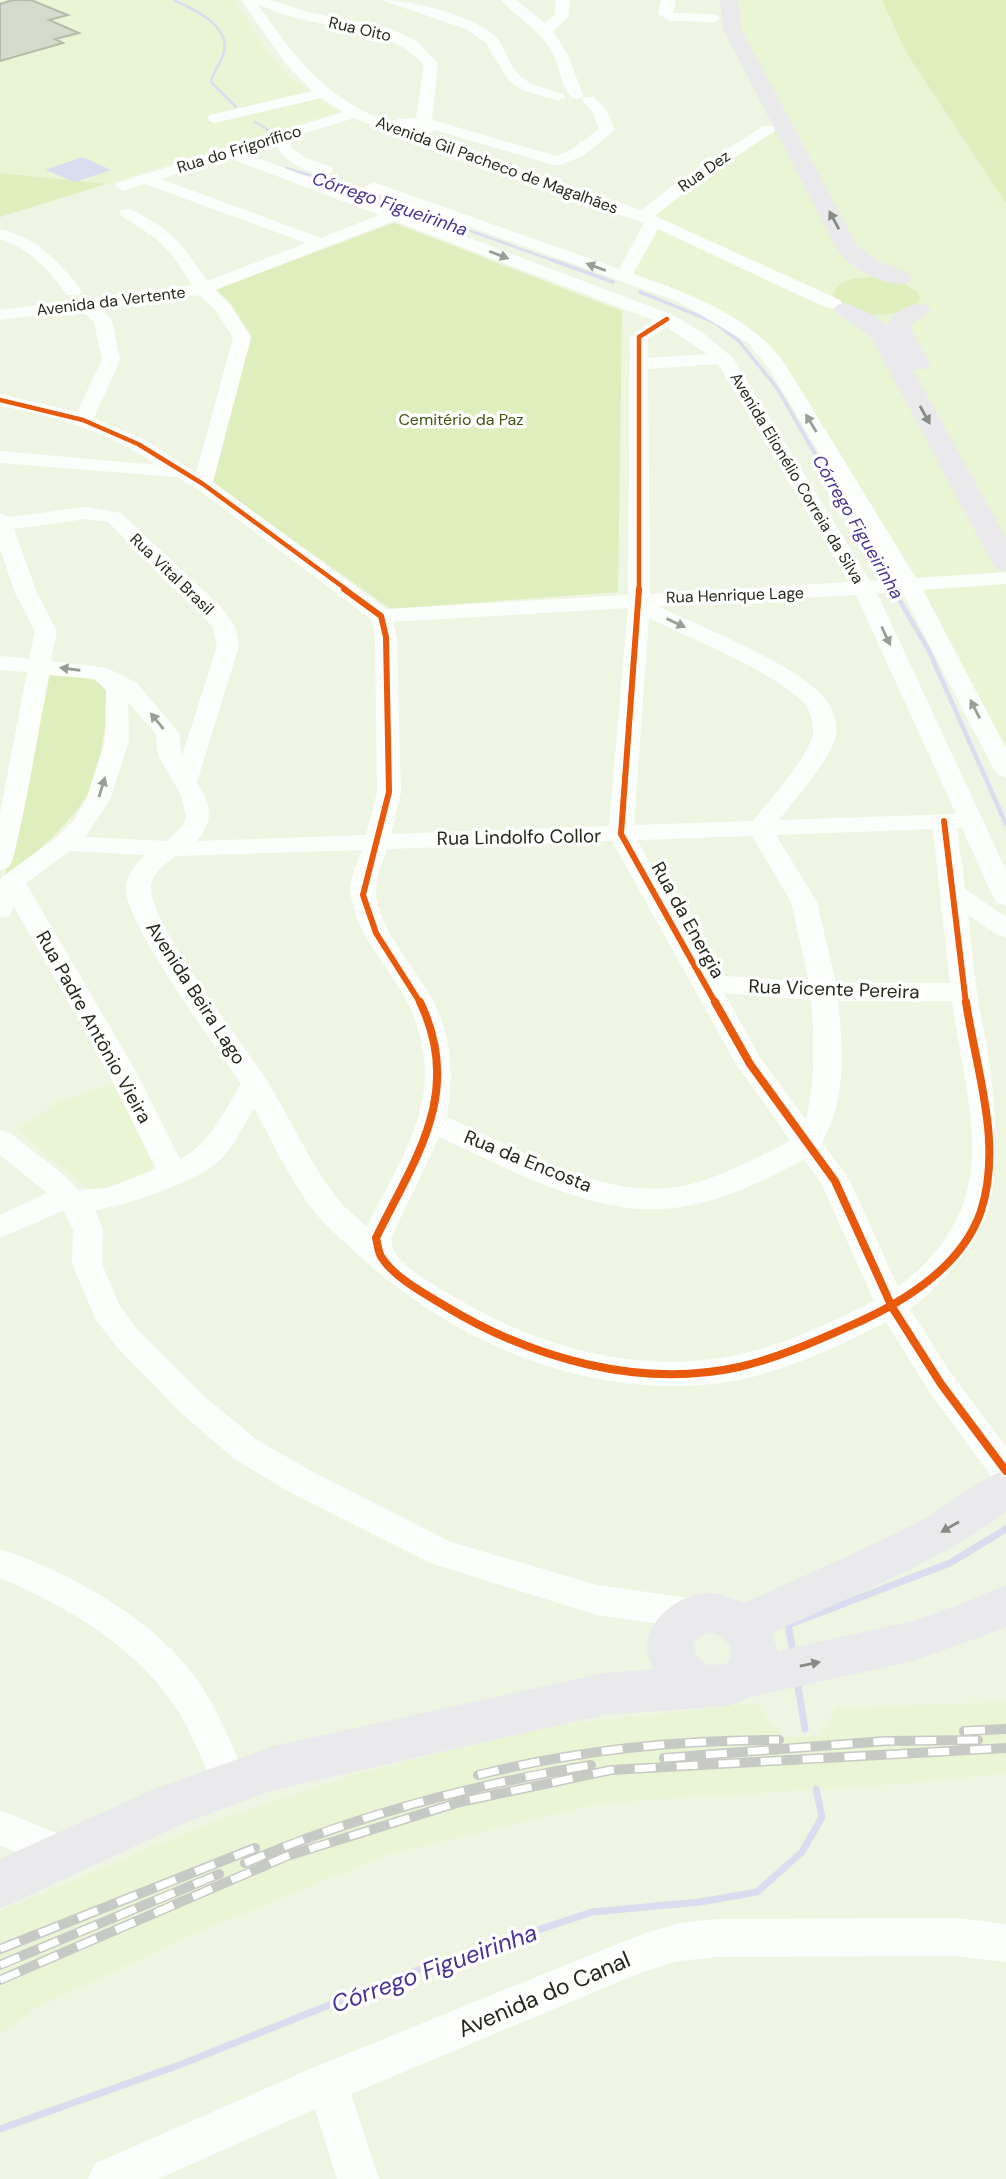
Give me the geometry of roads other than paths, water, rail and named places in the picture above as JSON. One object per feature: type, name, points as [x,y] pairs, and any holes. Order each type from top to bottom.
[{"type":"main road","points":[[729,0],[732,29],[849,251],[863,262],[922,290],[927,296],[926,303],[919,310],[898,324],[899,331],[1006,520]]},
{"type":"main road","points":[[714,9],[722,41],[768,129],[840,287],[881,333],[1006,563]]},
{"type":"main road","points":[[840,287],[872,275],[900,278]]},
{"type":"main road","points":[[840,287],[883,317],[910,314],[919,310]]},
{"type":"main road","points":[[697,1656],[755,1662],[755,1643],[743,1625],[931,1538],[992,1500],[1006,1488]]},
{"type":"main road","points":[[0,1885],[62,1854],[230,1782],[319,1756],[604,1694],[697,1656],[882,1648],[988,1614],[1006,1604]]},
{"type":"street","name":"Avenida Gil Pacheco de Magalhães","points":[[248,0],[299,70],[355,113],[383,127],[648,219],[699,240],[781,283],[840,287]]},
{"type":"street","name":"Rua Oito","points":[[257,0],[317,18],[384,31],[413,45],[431,64],[426,126]]},
{"type":"street","points":[[383,127],[426,126],[453,129],[557,161],[567,159],[607,130],[599,109],[582,98],[558,97],[527,87],[513,77],[491,40],[471,26],[388,0]]},
{"type":"street","points":[[507,0],[545,30],[561,55],[582,98]]},
{"type":"street","points":[[545,30],[561,18],[563,0]]},
{"type":"street","points":[[668,0],[665,15],[670,17],[714,9]]},
{"type":"street","points":[[215,118],[326,92]]},
{"type":"street","name":"Rua do Frigorífico","points":[[122,186],[355,113]]},
{"type":"street","points":[[399,132],[426,126]]},
{"type":"street","name":"Rua Dez","points":[[648,219],[725,155],[768,129]]},
{"type":"street","points":[[282,136],[285,150],[295,157]]},
{"type":"street","name":"Avenida Elionélio Correia da Silva","points":[[229,152],[667,319],[724,358],[864,589],[1002,890]]},
{"type":"street","points":[[270,167],[295,157]]},
{"type":"street","name":"Avenida Elionélio Correia da Silva","points":[[295,157],[685,298],[754,339],[776,364],[911,586],[1006,770]]},
{"type":"street","points":[[145,179],[323,244]]},
{"type":"street","points":[[127,213],[170,240],[200,285],[222,306],[242,338],[203,484]]},
{"type":"street","name":"Avenida da Vertente","points":[[0,300],[79,298],[222,283],[394,215]]},
{"type":"street","points":[[610,298],[630,280],[648,219]]},
{"type":"street","points":[[0,234],[20,239],[39,250],[79,298],[103,320],[111,360],[83,421]]},
{"type":"street","name":"Avenida da Vertente","points":[[0,316],[79,298]]},
{"type":"street","points":[[621,834],[638,602],[639,337],[667,319]]},
{"type":"street","points":[[639,364],[724,358]]},
{"type":"street","points":[[3,395],[130,439],[177,472],[203,484],[381,616],[386,637],[388,792],[363,895],[376,933],[415,991],[432,1032],[439,1077],[432,1122],[376,1238],[380,1257]]},
{"type":"street","points":[[0,457],[177,472]]},
{"type":"street","name":"Rua Vital Brasil","points":[[2,522],[86,513],[114,517],[213,612],[224,626],[228,646],[186,780]]},
{"type":"street","points":[[0,910],[17,794],[9,774],[41,665],[46,631],[26,593],[2,522]]},
{"type":"street","name":"Rua Henrique Lage","points":[[381,616],[1006,579]]},
{"type":"street","points":[[0,592],[26,593]]},
{"type":"street","points":[[713,640],[714,595]]},
{"type":"street","points":[[638,602],[794,684],[812,698],[823,717],[825,732],[820,750],[760,829],[804,900],[817,947],[825,992],[828,1082],[819,1126],[808,1142]]},
{"type":"street","name":"Avenida Beira Lago","points":[[0,663],[41,665],[99,673],[129,688],[167,733],[170,755],[186,780],[198,808],[198,816],[195,827],[173,849],[153,861],[141,876],[138,887],[142,907],[159,940],[255,1084],[208,1154],[194,1165],[110,1198],[50,1202],[1,1228]]},
{"type":"street","points":[[6,871],[65,843],[85,824],[98,800],[117,741],[117,688],[99,673]]},
{"type":"street","points":[[255,1084],[327,1207],[410,1282],[451,1310],[514,1341],[555,1357],[649,1373],[724,1370],[800,1348],[892,1307],[927,1283],[966,1240],[981,1213],[992,1148],[964,992],[944,821]]},
{"type":"street","name":"Rua Lindolfo Collor","points":[[65,843],[173,849],[972,821]]},
{"type":"street","name":"Rua da Energia","points":[[621,834],[750,1064],[835,1181],[892,1307],[955,1404],[1006,1471]]},
{"type":"street","name":"Rua Padre Antônio Vieira","points":[[6,871],[120,1068],[173,1174]]},
{"type":"street","points":[[953,886],[975,875],[987,876],[1002,890]]},
{"type":"street","points":[[953,886],[1006,932]]},
{"type":"street","points":[[961,949],[1006,932]]},
{"type":"street","name":"Rua Vicente Pereira","points":[[705,983],[825,992],[964,992]]},
{"type":"street","name":"Rua da Encosta","points":[[432,1122],[564,1179],[611,1193],[646,1199],[705,1191],[750,1174],[808,1142]]},
{"type":"street","points":[[0,1140],[71,1199],[82,1213],[88,1229],[87,1264],[107,1312],[126,1337],[232,1440],[303,1483],[442,1553],[597,1600],[697,1656]]},
{"type":"street","points":[[0,1563],[62,1589],[104,1616],[153,1655],[193,1704],[230,1782]]},
{"type":"street","points":[[0,1827],[62,1854]]},
{"type":"street","name":"Avenida do Canal","points":[[109,2179],[327,2083],[563,1988],[637,1955],[679,1942],[718,1938],[956,1937],[1006,1943]]},
{"type":"street","points":[[327,2083],[358,2179]]},
{"type":"water","points":[[82,157],[111,170],[75,182],[45,170]]},
{"type":"waterway","name":"Córrego Figueirinha","points":[[174,0],[208,19],[221,34],[224,52],[211,82],[236,107]]},
{"type":"waterway","name":"Córrego Figueirinha","points":[[255,122],[273,133]]},
{"type":"waterway","name":"Córrego Figueirinha","points":[[286,168],[346,186],[557,262]]},
{"type":"waterway","name":"Córrego Figueirinha","points":[[552,260],[613,282]]},
{"type":"waterway","name":"Córrego Figueirinha","points":[[640,292],[714,322],[739,341],[777,388],[894,590]]},
{"type":"waterway","name":"Córrego Figueirinha","points":[[893,589],[929,651],[1006,824]]},
{"type":"waterway","name":"Córrego Figueirinha","points":[[793,1652],[788,1625],[950,1563],[1006,1529]]},
{"type":"waterway","name":"Córrego Figueirinha","points":[[797,1680],[805,1729]]},
{"type":"waterway","name":"Córrego Figueirinha","points":[[0,2129],[182,2064],[409,1973],[592,1912],[700,1902],[757,1892],[802,1852],[822,1817],[816,1789]]},
{"type":"railway","points":[[964,1731],[1006,1729]]},
{"type":"railway","points":[[478,1775],[553,1759],[628,1748],[779,1740]]},
{"type":"railway","points":[[664,1758],[885,1741],[978,1740]]},
{"type":"railway","points":[[0,1980],[287,1856],[460,1802],[611,1770],[1006,1748]]},
{"type":"railway","points":[[245,1863],[372,1816],[458,1792],[591,1765]]},
{"type":"railway","points":[[0,1949],[255,1848]]},
{"type":"railway","points":[[0,1965],[219,1874]]},
{"type":"park label","name":"Cemitério da Paz","points":[[461,419]]}]
